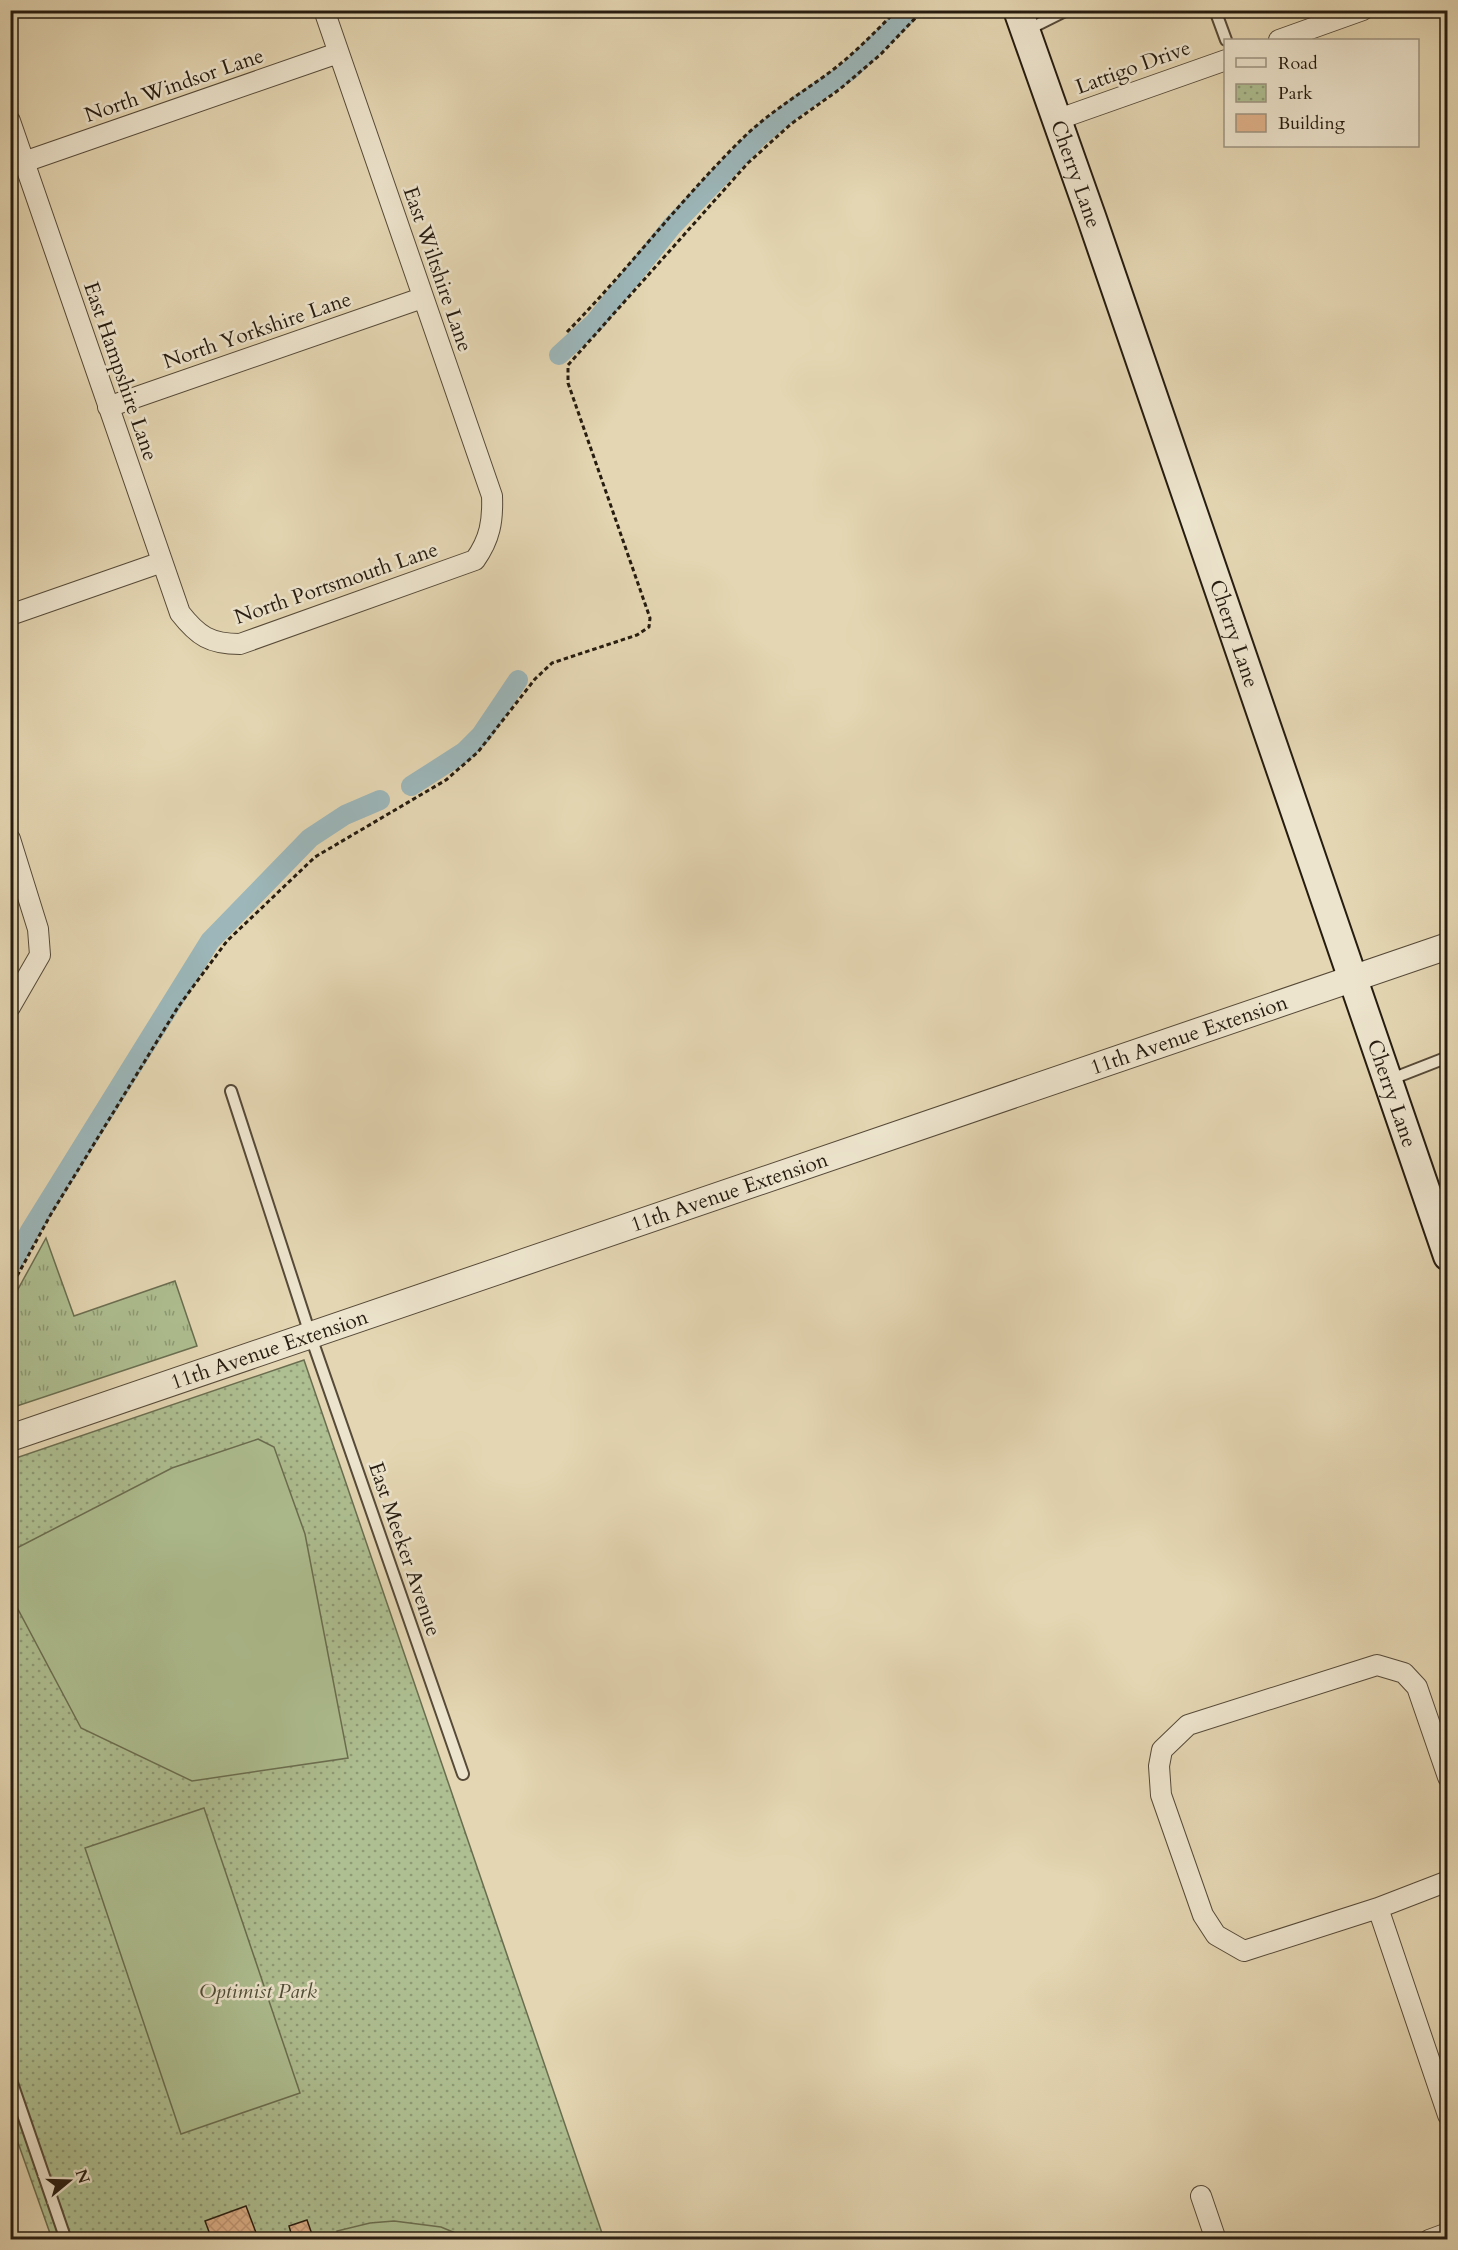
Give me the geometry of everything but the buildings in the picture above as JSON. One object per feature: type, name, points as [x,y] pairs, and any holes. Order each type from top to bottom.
[{"type":"main road","name":"Cherry Lane","points":[[1021,21],[1448,1256]]},
{"type":"street","name":"East Wiltshire Lane","points":[[324,10],[492,496],[493,520],[485,545]]},
{"type":"street","points":[[1282,39],[1364,10]]},
{"type":"street","name":"North Windsor Lane","points":[[24,162],[338,53]]},
{"type":"street","name":"Lattigo Drive","points":[[1056,120],[1224,61]]},
{"type":"street","name":"East Hampshire Lane","points":[[10,121],[180,613],[196,633]]},
{"type":"street","name":"North Yorkshire Lane","points":[[108,407],[422,298]]},
{"type":"street","name":"North Portsmouth Lane","points":[[196,633],[224,644],[240,644],[474,560],[485,545]]},
{"type":"street","points":[[10,615],[162,562]]},
{"type":"street","points":[[10,839],[38,929],[40,955],[10,1007]]},
{"type":"street","name":"11th Avenue Extension","points":[[10,1438],[311,1337],[1448,946]]},
{"type":"street","points":[[1448,1777],[1417,1687],[1404,1673],[1377,1665],[1188,1725],[1162,1750],[1159,1766],[1161,1795],[1203,1915],[1216,1935],[1244,1951],[1378,1908],[1448,1881]]},
{"type":"street","points":[[1378,1908],[1448,2115]]},
{"type":"street","points":[[1201,2196],[1216,2240]]},
{"type":"street","points":[[1429,2240],[1448,2233]]},
{"type":"lane","points":[[1021,21],[1067,10]]},
{"type":"lane","points":[[1215,10],[1226,39]]},
{"type":"lane","points":[[1386,1081],[1448,1057]]},
{"type":"lane","name":"East Meeker Avenue","points":[[231,1091],[311,1337],[463,1774]]},
{"type":"lane","points":[[10,2077],[66,2240]]},
{"type":"path","points":[[567,332],[606,292],[656,231],[742,138],[856,51],[897,10]]},
{"type":"path","points":[[10,1289],[51,1214],[178,1007],[227,941],[315,857],[446,780],[478,752],[536,679],[552,663],[638,635],[649,627],[650,618],[568,383],[568,365],[748,163],[791,124],[840,89],[881,54],[923,10]]},
{"type":"green space","points":[[46,1238],[74,1316],[175,1281],[197,1346],[11,1408],[11,1302]]},
{"type":"green space","name":"Optimist Park","points":[[304,1360],[604,2239],[52,2239],[10,2120],[10,1460]]},
{"type":"green space","points":[[258,1439],[274,1447],[305,1534],[348,1758],[192,1781],[81,1728],[11,1596],[11,1551],[172,1468]]},
{"type":"green space","points":[[204,1808],[300,2093],[181,2134],[85,1848]]},
{"type":"green space","points":[[394,2221],[441,2227],[470,2239],[338,2239],[337,2231],[370,2223]]},
{"type":"waterway","points":[[559,355],[595,322],[672,226],[757,138],[798,105],[849,71],[911,10]]},
{"type":"waterway","points":[[411,786],[464,752],[481,735],[518,680]]},
{"type":"waterway","points":[[10,1268],[30,1231],[210,941],[310,838],[345,815],[380,800]]}]
